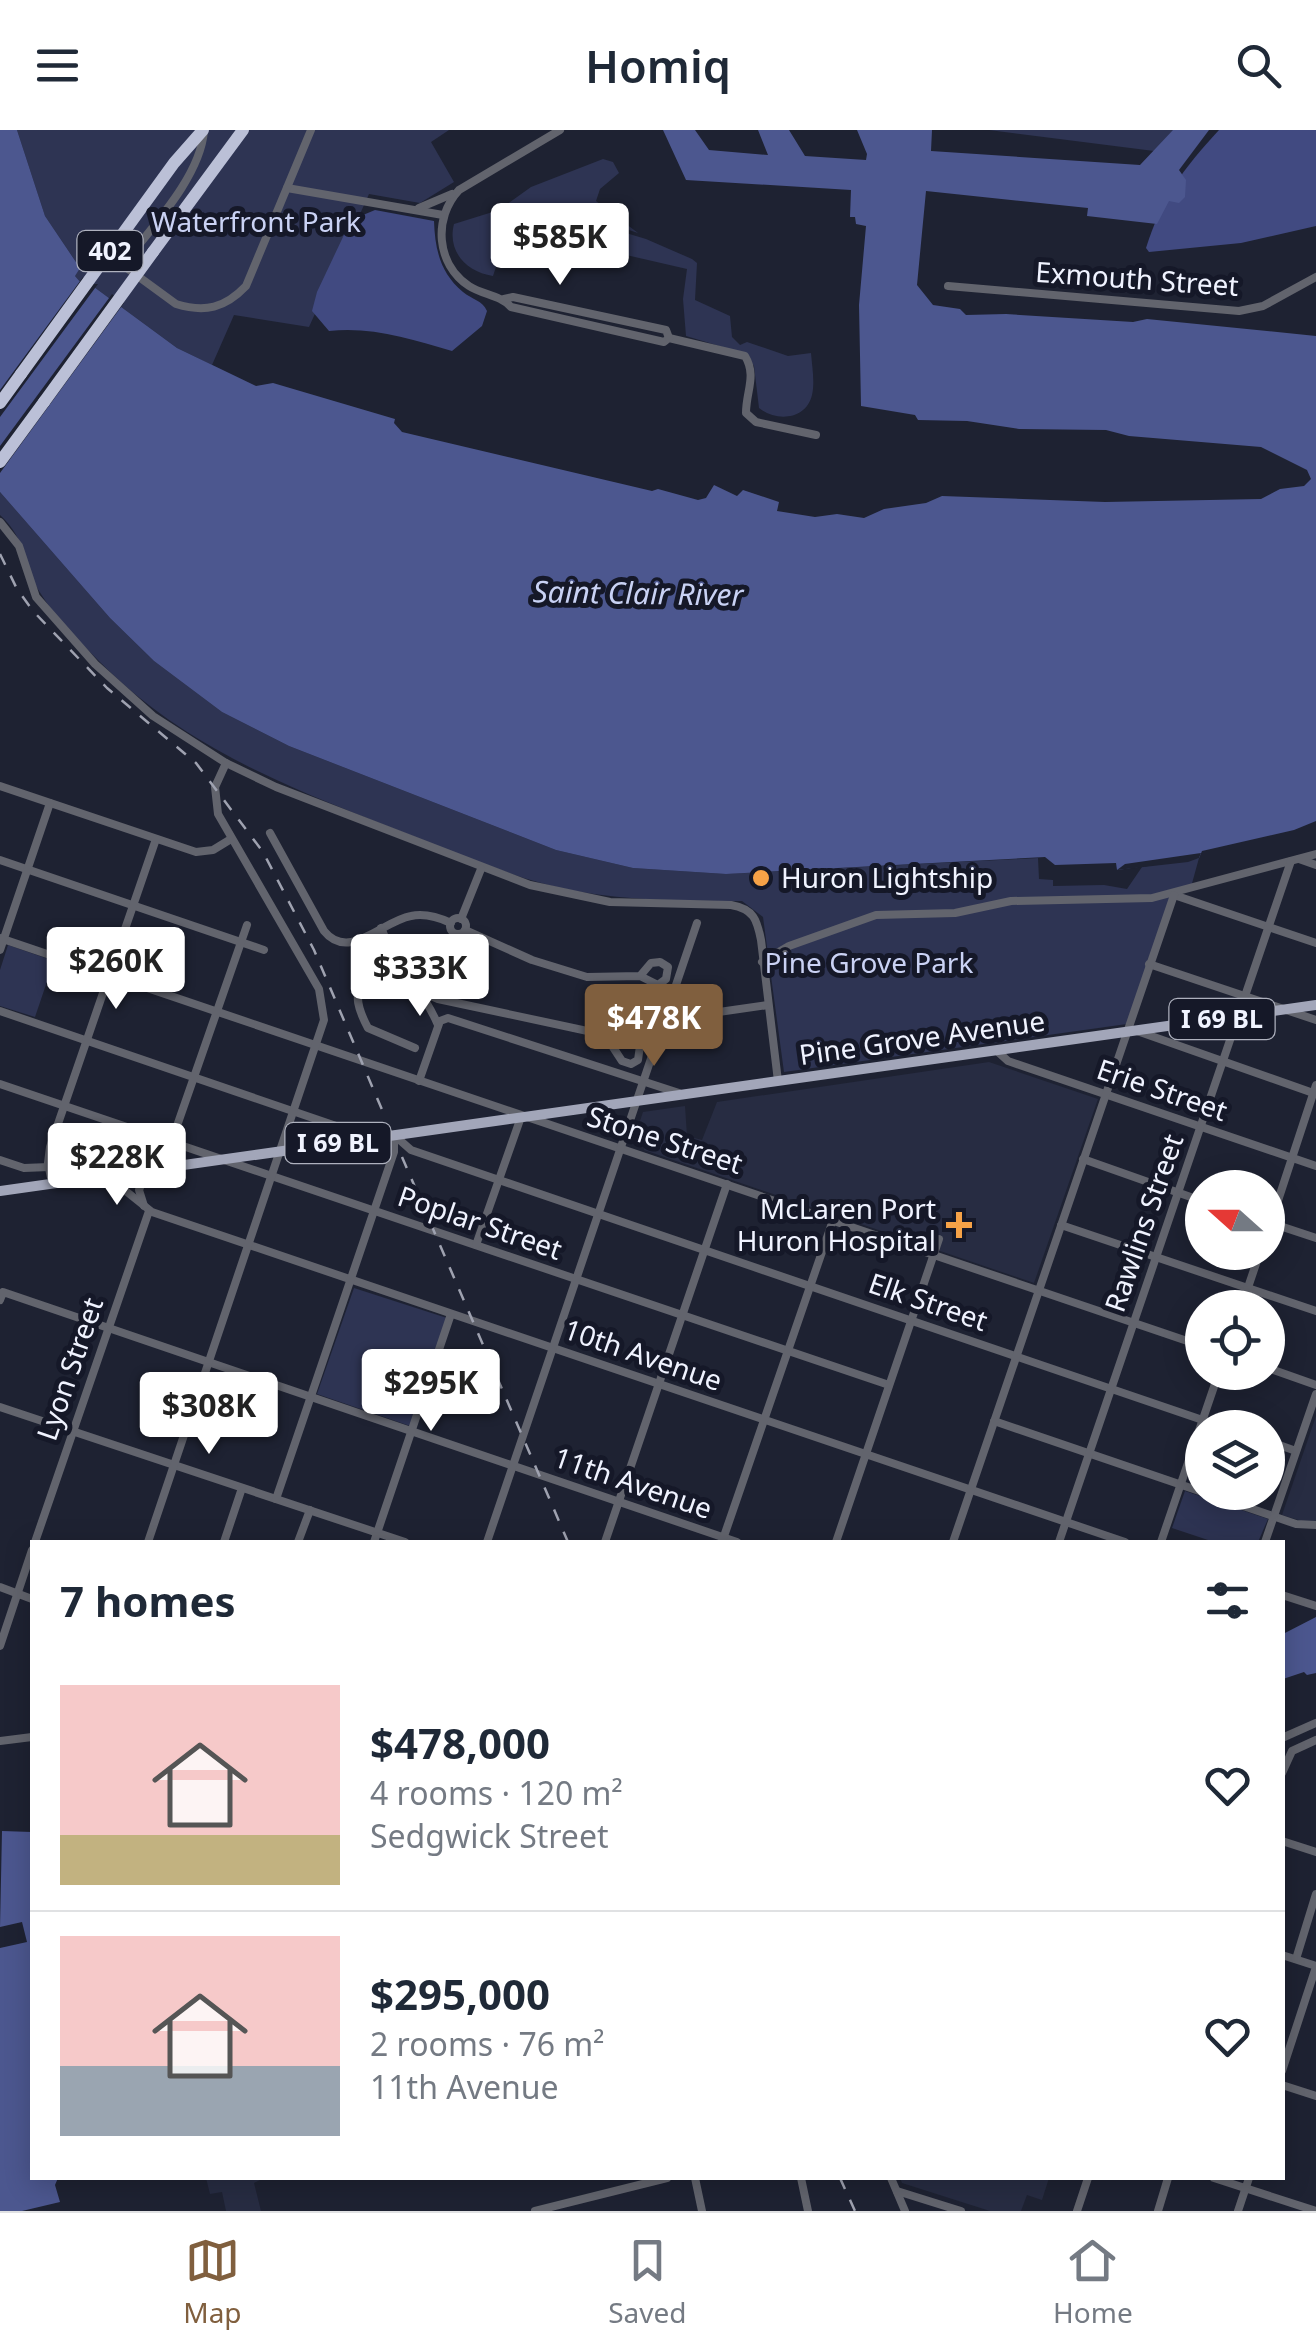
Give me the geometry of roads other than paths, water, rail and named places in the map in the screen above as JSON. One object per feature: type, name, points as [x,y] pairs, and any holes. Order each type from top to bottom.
[{"type":"highway","name":"402","points":[[0,403],[174,163],[203,130]]},
{"type":"highway","name":"402","points":[[0,462],[243,130]]},
{"type":"main road","name":"Pine Grove Avenue","points":[[0,1190],[1316,1006]]},
{"type":"street","points":[[122,266],[193,171],[201,151],[203,130]]},
{"type":"street","points":[[83,236],[176,304],[192,309],[226,304],[246,286],[312,130]]},
{"type":"street","points":[[414,210],[459,190],[560,130]]},
{"type":"street","points":[[287,188],[443,215]]},
{"type":"street","points":[[459,190],[443,215],[443,247],[454,271],[474,289],[526,311],[745,356],[751,366],[752,383],[746,412],[756,422],[816,435]]},
{"type":"street","name":"Exmouth Street","points":[[948,286],[1239,311],[1262,306],[1316,277]]},
{"type":"street","points":[[0,522],[19,546],[36,597],[95,664],[153,716],[226,763],[276,787],[530,886],[610,902],[732,905],[748,910],[758,924],[778,1081]]},
{"type":"street","points":[[149,1540],[324,1020],[320,994],[218,814],[214,787],[226,763]]},
{"type":"street","points":[[0,786],[205,853],[231,839]]},
{"type":"street","points":[[0,950],[50,803]]},
{"type":"street","points":[[270,833],[329,938],[340,943],[353,942],[417,914],[451,923],[462,919]]},
{"type":"street","points":[[52,1183],[49,1152],[156,839]]},
{"type":"street","points":[[762,962],[790,946],[865,917],[955,913],[997,904],[1174,895],[1316,854]]},
{"type":"street","points":[[0,860],[264,950]]},
{"type":"street","points":[[1295,860],[1316,865]]},
{"type":"street","name":"Rawlins Street","points":[[1060,1540],[1268,926],[1295,860]]},
{"type":"street","points":[[481,869],[462,919],[466,930],[532,960],[587,977],[640,976]]},
{"type":"street","points":[[1174,895],[1316,943]]},
{"type":"street","points":[[954,1540],[1104,1094],[1132,1031],[1149,964],[1174,895]]},
{"type":"street","points":[[451,923],[454,933],[466,930]]},
{"type":"street","points":[[488,1540],[696,924]]},
{"type":"street","points":[[163,1166],[247,925]]},
{"type":"street","points":[[382,928],[399,968],[422,992],[438,1026]]},
{"type":"street","name":"Stone Street","points":[[2,938],[1185,1340]]},
{"type":"street","points":[[1149,964],[1316,1020]]},
{"type":"street","points":[[399,968],[364,982],[358,988],[357,1001],[368,1028],[415,1048]]},
{"type":"street","points":[[422,992],[438,999],[605,1035],[637,1043],[638,1060],[622,1062],[605,1035]]},
{"type":"street","points":[[663,1020],[768,1006]]},
{"type":"street","points":[[0,1011],[294,1110],[349,1131],[354,1140]]},
{"type":"street","points":[[418,1081],[438,1026],[448,1018],[683,1094]]},
{"type":"street","points":[[1132,1031],[1315,1091],[1285,1178]]},
{"type":"street","name":"Erie Street","points":[[997,1051],[1008,1061],[1316,1166]]},
{"type":"street","name":"Poplar Street","points":[[0,1084],[889,1385]]},
{"type":"street","points":[[476,1245],[525,1117]]},
{"type":"street","points":[[276,1499],[394,1152],[394,1135]]},
{"type":"street","name":"Elk Street","points":[[394,1135],[411,1150],[1185,1414]]},
{"type":"street","points":[[1084,1159],[1185,1195]]},
{"type":"street","points":[[0,1160],[24,1168],[49,1167]]},
{"type":"street","points":[[148,1169],[139,1190],[148,1210]]},
{"type":"street","name":"10th Avenue","points":[[106,1176],[148,1210],[1119,1540]]},
{"type":"street","points":[[606,1540],[727,1184]]},
{"type":"street","name":"Lyon Street","points":[[36,1540],[148,1210]]},
{"type":"street","points":[[723,1540],[833,1220]]},
{"type":"street","points":[[1060,1224],[1316,1312]]},
{"type":"street","points":[[1285,1230],[1316,1238]]},
{"type":"street","points":[[837,1540],[939,1239]]},
{"type":"street","points":[[1247,1288],[1254,1270]]},
{"type":"street","name":"11th Avenue","points":[[1,1296],[108,1328],[723,1540]]},
{"type":"street","points":[[0,1406],[310,1510],[376,1538],[451,1314]]},
{"type":"street","points":[[1285,1374],[1316,1384]]},
{"type":"street","points":[[1267,1540],[1316,1394]]},
{"type":"street","points":[[994,1422],[1275,1517],[1305,1526],[1316,1524]]},
{"type":"street","points":[[1285,1447],[1296,1451]]},
{"type":"street","points":[[1162,1540],[1185,1471]]},
{"type":"street","points":[[225,1540],[242,1488]]},
{"type":"street","points":[[299,1540],[310,1510]]},
{"type":"street","points":[[0,1646],[30,1556]]},
{"type":"street","points":[[0,1587],[30,1597]]},
{"type":"street","points":[[1285,1595],[1316,1606]]},
{"type":"street","points":[[1285,1737],[1316,1723]]},
{"type":"street","points":[[0,1741],[30,1737]]},
{"type":"street","points":[[1285,1765],[1289,1754],[1316,1740]]},
{"type":"street","points":[[1285,1842],[1316,1852]]},
{"type":"street","points":[[1296,1959],[1316,1894]]},
{"type":"street","points":[[1285,1956],[1316,1966],[1285,2061]]},
{"type":"street","points":[[1285,2086],[1316,2096]]},
{"type":"street","points":[[535,2211],[658,2180]]},
{"type":"street","points":[[695,2180],[702,2211]]},
{"type":"street","points":[[801,2180],[808,2211]]},
{"type":"street","points":[[892,2180],[905,2211]]},
{"type":"street","points":[[1078,2211],[1087,2180]]},
{"type":"street","points":[[1158,2211],[1167,2180]]},
{"type":"street","points":[[1238,2211],[1247,2182],[1316,2211]]},
{"type":"street","points":[[897,2192],[961,2211]]},
{"type":"water","name":"Saint Clair River","points":[[0,130],[17,130],[45,216],[80,268],[75,276],[89,292],[94,287],[177,348],[256,386],[273,383],[395,419],[402,432],[652,491],[658,489],[698,500],[706,498],[714,485],[737,496],[743,490],[779,502],[777,511],[864,518],[884,509],[926,503],[942,496],[1105,502],[1261,499],[1280,489],[1304,486],[1311,479],[1307,470],[1261,447],[1129,436],[1106,430],[1019,429],[967,421],[918,420],[915,415],[861,406],[859,305],[866,226],[856,224],[855,217],[850,217],[851,190],[686,180],[663,130],[695,130],[709,150],[768,155],[758,130],[789,130],[805,156],[866,160],[857,130],[932,130],[931,151],[1140,165],[1173,130],[1209,130],[1179,170],[1186,180],[1185,197],[1179,203],[1169,201],[1157,224],[1087,216],[1088,208],[926,191],[917,285],[933,305],[960,309],[966,315],[1133,322],[1147,319],[1316,336],[1316,821],[1294,830],[1202,851],[1199,858],[1117,870],[1116,863],[1055,865],[1045,857],[726,874],[633,868],[556,850],[289,746],[222,712],[154,661],[110,618],[0,492]]},
{"type":"water","points":[[1316,1617],[1316,1673],[1304,1672],[1285,1678],[1285,1633]]},
{"type":"water","points":[[2,1831],[30,1832],[30,2180],[57,2180],[60,2202],[22,2211],[0,2211],[0,1948],[27,1942],[22,1922],[0,1927]]},
{"type":"railway","points":[[0,554],[33,611],[107,688],[196,763],[263,852],[314,950],[386,1119]]},
{"type":"railway","points":[[402,1157],[567,1540]]},
{"type":"railway","points":[[841,2180],[855,2211]]},
{"type":"place","name":"Huron Lightship","points":[[761,878]]},
{"type":"place","name":"McLaren Port Huron Hospital","points":[[959,1225]]},
{"type":"park label","name":"Waterfront Park","points":[[256,222]]},
{"type":"park label","name":"Pine Grove Park","points":[[869,963]]}]
